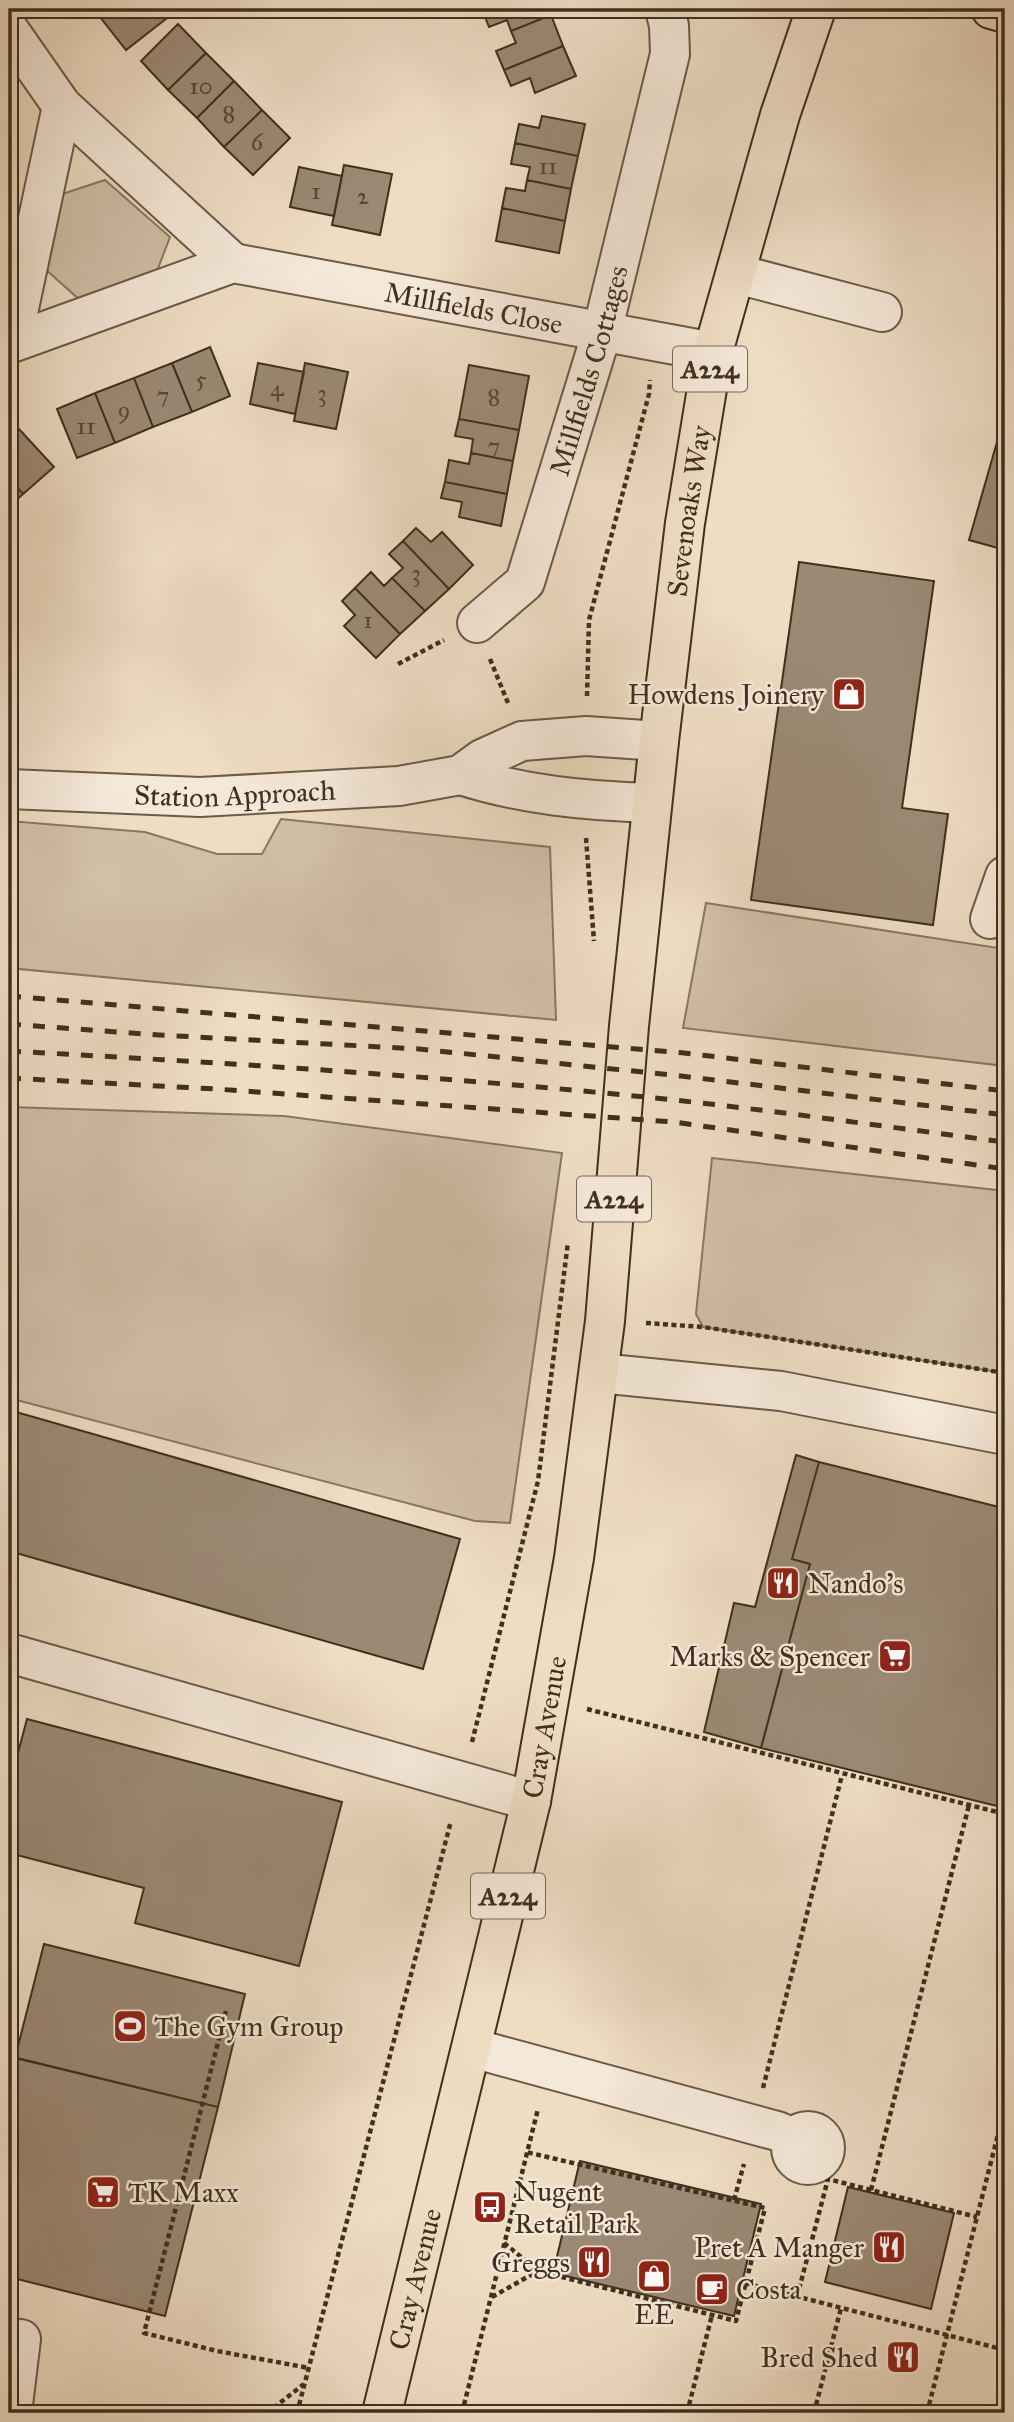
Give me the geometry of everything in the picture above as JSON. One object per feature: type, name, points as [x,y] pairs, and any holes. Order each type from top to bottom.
[{"type":"main road","name":"Sevenoaks Way","points":[[629,1026],[685,523],[713,352],[780,115],[816,9]]},
{"type":"main road","points":[[991,9],[1005,13]]},
{"type":"main road","name":"Cray Avenue","points":[[382,2413],[531,1801],[575,1558],[605,1321],[629,1026]]},
{"type":"street","name":"Millfields Cottages","points":[[477,624],[525,582],[602,332],[670,54],[665,9]]},
{"type":"street","points":[[9,30],[62,106],[233,263],[10,343]]},
{"type":"street","points":[[10,343],[62,106]]},
{"type":"street","name":"Millfields Close","points":[[233,263],[713,352]]},
{"type":"street","points":[[737,274],[882,312]]},
{"type":"street","name":"Station Approach","points":[[460,775],[482,759],[522,741],[586,736],[659,741]]},
{"type":"street","name":"Station Approach","points":[[9,789],[201,797],[399,786],[460,775],[514,790],[584,801],[652,803]]},
{"type":"street","points":[[990,919],[1005,876]]},
{"type":"street","points":[[599,1373],[780,1391],[1005,1435]]},
{"type":"street","points":[[9,1653],[531,1801]]},
{"type":"street","points":[[472,2048],[794,2138]]},
{"type":"street","points":[[12,2413],[21,2339]]},
{"type":"path","points":[[587,698],[589,620],[649,394],[654,341]]},
{"type":"path","points":[[398,664],[477,624],[522,741]]},
{"type":"path","points":[[586,832],[595,949]]},
{"type":"path","points":[[297,2413],[538,1481],[568,1241]]},
{"type":"path","points":[[605,1321],[703,1327],[1005,1373]]},
{"type":"path","points":[[549,1699],[1005,1814]]},
{"type":"path","points":[[734,2200],[842,1774]]},
{"type":"path","points":[[871,2190],[969,1805]]},
{"type":"path","points":[[226,2011],[144,2333],[217,2351],[309,2368]]},
{"type":"path","points":[[462,2413],[549,2068]]},
{"type":"path","points":[[927,2413],[1005,2107]]},
{"type":"path","points":[[504,2243],[538,2271],[736,2321],[765,2208],[526,2152]]},
{"type":"path","points":[[797,2297],[828,2179],[977,2217]]},
{"type":"path","points":[[491,2297],[538,2271]]},
{"type":"path","points":[[745,2283],[1005,2350]]},
{"type":"path","points":[[814,2413],[841,2308]]},
{"type":"path","points":[[687,2413],[712,2315]]},
{"type":"path","points":[[267,2413],[305,2383]]},
{"type":"shaded area","points":[[105,180],[170,237],[157,271],[81,301],[45,269],[62,194]]},
{"type":"shaded area","points":[[281,819],[550,847],[556,1020],[9,968],[9,821],[145,832],[217,854],[262,854]]},
{"type":"shaded area","points":[[706,903],[1005,949],[1005,1066],[683,1028]]},
{"type":"shaded area","points":[[9,1107],[284,1116],[562,1153],[510,1523],[475,1521],[9,1398]]},
{"type":"shaded area","points":[[712,1158],[1005,1191],[1005,1373],[703,1327],[696,1314]]},
{"type":"building","points":[[94,9],[111,9],[100,17]]},
{"type":"building","points":[[111,9],[160,9],[167,18],[126,50],[100,17]]},
{"type":"building","points":[[482,9],[549,9],[551,15],[511,31],[507,20],[489,27]]},
{"type":"building","points":[[551,15],[563,46],[504,70],[496,51],[516,43],[511,31]]},
{"type":"building","points":[[178,24],[206,53],[168,90],[141,61]]},
{"type":"building","points":[[563,46],[576,76],[535,93],[530,78],[511,86],[504,70]]},
{"type":"building","points":[[206,53],[234,81],[197,118],[168,90]]},
{"type":"building","points":[[234,81],[262,110],[224,147],[197,118]]},
{"type":"building","points":[[262,110],[290,138],[253,175],[224,147]]},
{"type":"building","points":[[542,116],[585,124],[578,156],[515,143],[519,124],[539,128]]},
{"type":"building","points":[[515,143],[578,156],[571,189],[527,180],[530,167],[511,164]]},
{"type":"building","points":[[344,165],[392,174],[380,235],[332,225]]},
{"type":"building","points":[[299,167],[342,176],[334,216],[290,207]]},
{"type":"building","points":[[527,180],[571,189],[565,221],[502,208],[506,188],[525,191]]},
{"type":"building","points":[[502,208],[565,221],[559,253],[496,241]]},
{"type":"building","points":[[210,347],[230,396],[192,412],[172,363]]},
{"type":"building","points":[[172,363],[192,412],[153,427],[134,378]]},
{"type":"building","points":[[258,363],[304,372],[295,414],[250,404]]},
{"type":"building","points":[[305,363],[348,372],[336,429],[294,421]]},
{"type":"building","points":[[469,365],[529,376],[519,430],[459,419]]},
{"type":"building","points":[[134,378],[153,427],[115,443],[95,393]]},
{"type":"building","points":[[95,393],[115,443],[77,458],[57,409]]},
{"type":"building","points":[[1005,414],[1005,550],[969,540]]},
{"type":"building","points":[[459,419],[519,430],[513,461],[471,453],[473,439],[455,436]]},
{"type":"building","points":[[18,428],[54,467],[23,494],[9,478],[9,436]]},
{"type":"building","points":[[471,453],[513,461],[507,494],[445,482],[449,460],[469,464]]},
{"type":"building","points":[[9,478],[23,494],[9,507]]},
{"type":"building","points":[[445,482],[507,494],[501,526],[459,517],[462,502],[441,498]]},
{"type":"building","points":[[416,528],[431,542],[442,532],[473,565],[449,589],[403,541]]},
{"type":"building","points":[[403,541],[449,589],[425,611],[392,578],[403,568],[389,554]]},
{"type":"building","name":"Howdens Joinery","points":[[799,562],[934,581],[902,808],[948,814],[933,925],[751,900]]},
{"type":"building","points":[[371,572],[384,586],[392,578],[425,611],[400,634],[355,588]]},
{"type":"building","points":[[355,588],[400,634],[376,658],[344,626],[355,615],[342,601]]},
{"type":"building","points":[[9,1410],[460,1539],[423,1669],[9,1551]]},
{"type":"building","name":"Nando's","points":[[796,1455],[819,1462],[792,1559],[810,1564],[761,1748],[704,1732],[734,1603],[755,1607]]},
{"type":"building","name":"Marks & Spencer","points":[[819,1462],[999,1507],[1005,1487],[1005,1808],[761,1748],[810,1564],[792,1559]]},
{"type":"building","points":[[27,1719],[342,1802],[299,1966],[135,1923],[144,1888],[9,1853],[9,1787]]},
{"type":"building","name":"The Gym Group","points":[[44,1944],[245,1994],[218,2107],[15,2058]]},
{"type":"building","name":"TK Maxx","points":[[9,2056],[218,2107],[165,2316],[9,2277]]},
{"type":"building","points":[[580,2161],[761,2204],[734,2316],[553,2273]]},
{"type":"building","name":"Pret A Manger","points":[[848,2187],[954,2213],[931,2309],[825,2282]]},
{"type":"railway","points":[[9,996],[684,1053],[1005,1091]]},
{"type":"railway","points":[[9,1024],[419,1049],[681,1076],[1005,1115]]},
{"type":"railway","points":[[9,1051],[508,1084],[674,1100],[1005,1142]]},
{"type":"railway","points":[[9,1078],[216,1089],[674,1122],[1005,1169]]},
{"type":"place","name":"Howdens Joinery","points":[[849,694]]},
{"type":"place","name":"Nando's","points":[[783,1583]]},
{"type":"place","name":"Marks & Spencer","points":[[895,1656]]},
{"type":"place","name":"The Gym Group","points":[[130,2026]]},
{"type":"place","name":"TK Maxx","points":[[103,2192]]},
{"type":"place","name":"Nugent Retail Park","points":[[490,2207]]},
{"type":"place","name":"Pret A Manger","points":[[889,2247]]},
{"type":"place","name":"Greggs","points":[[594,2262]]},
{"type":"place","name":"EE","points":[[654,2276]]},
{"type":"place","name":"Costa","points":[[712,2289]]},
{"type":"place","name":"Bred Shed","points":[[903,2357]]}]
